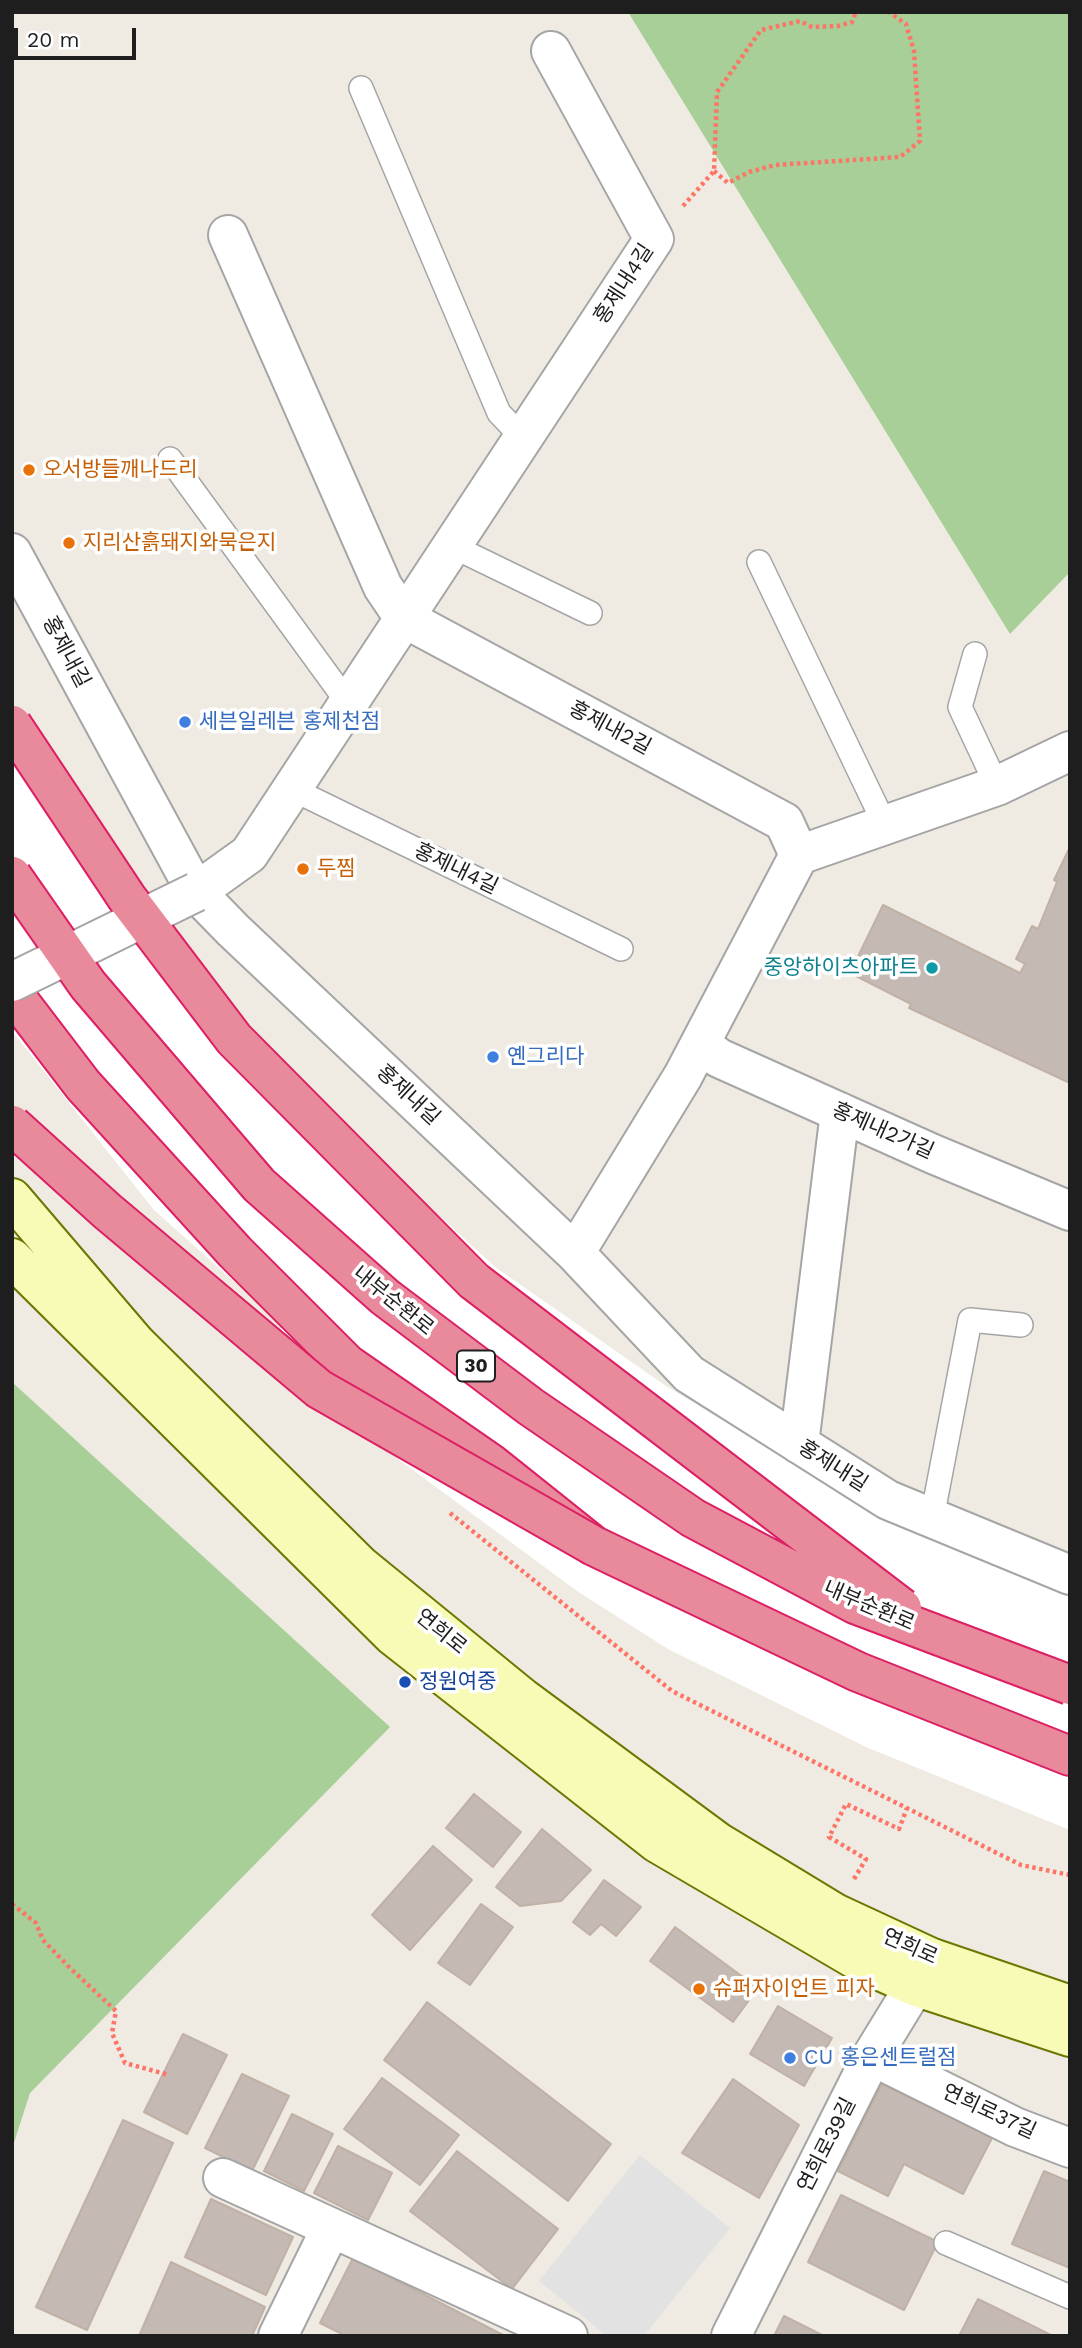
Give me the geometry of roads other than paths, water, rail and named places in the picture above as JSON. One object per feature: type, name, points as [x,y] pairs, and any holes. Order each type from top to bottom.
[{"type":"highway","points":[[12,725],[127,898],[234,1039],[474,1281],[937,1634]]},
{"type":"highway","name":"내부순환로","points":[[12,876],[88,985],[259,1185],[385,1297],[531,1407],[693,1518],[855,1604],[1070,1685]]},
{"type":"highway","points":[[12,992],[83,1085],[234,1252],[347,1364],[490,1462],[594,1546]]},
{"type":"highway","points":[[12,1125],[107,1211],[319,1389],[594,1546],[858,1672],[1070,1756]]},
{"type":"main road","name":"연희로","points":[[12,1198],[136,1343],[359,1566],[523,1698],[718,1842],[835,1913],[923,1972],[1070,2036]]},
{"type":"main road","name":"연희로","points":[[12,1258],[393,1636],[657,1843],[860,1962],[923,1972],[1070,2005]]},
{"type":"street","name":"홍제내4길","points":[[12,982],[196,892],[249,854],[654,239],[551,51]]},
{"type":"street","points":[[228,234],[383,587],[404,618]]},
{"type":"street","name":"홍제내길","points":[[12,553],[196,892],[575,1253],[689,1374],[888,1500],[1070,1575]]},
{"type":"street","name":"홍제내2길","points":[[404,618],[784,822],[799,855]]},
{"type":"street","points":[[575,1253],[683,1076],[799,855],[997,786],[1070,751]]},
{"type":"street","name":"홍제내2가길","points":[[700,1044],[719,1058],[933,1154],[1070,1211]]},
{"type":"street","points":[[799,1444],[840,1112]]},
{"type":"street","name":"연희로39길","points":[[731,2336],[872,2056],[923,1972]]},
{"type":"street","name":"연희로37길","points":[[872,2056],[1015,2127],[1070,2148]]},
{"type":"street","points":[[223,2178],[568,2336]]},
{"type":"street","points":[[278,2336],[331,2228]]},
{"type":"lane","points":[[361,88],[499,413],[523,438]]},
{"type":"lane","points":[[170,459],[348,703]]},
{"type":"lane","points":[[452,546],[590,613]]},
{"type":"lane","points":[[759,562],[885,825]]},
{"type":"lane","points":[[975,654],[960,707],[997,786]]},
{"type":"lane","name":"홍제내4길","points":[[292,789],[621,949]]},
{"type":"lane","points":[[933,1518],[970,1320],[1021,1325]]},
{"type":"lane","points":[[946,2243],[1070,2297]]},
{"type":"place","name":"오서방들깨나드리","points":[[29,470]]},
{"type":"place","name":"지리산흙돼지와묵은지","points":[[69,543]]},
{"type":"place","name":"세븐일레븐 홍제천점","points":[[185,722]]},
{"type":"place","name":"두찜","points":[[303,869]]},
{"type":"place","name":"중앙하이츠아파트","points":[[932,968]]},
{"type":"place","name":"옌그리다","points":[[493,1057]]},
{"type":"place","name":"정원여중","points":[[405,1682]]},
{"type":"place","name":"슈퍼자이언트 피자","points":[[699,1989]]},
{"type":"place","name":"CU 홍은센트럴점","points":[[790,2058]]}]
